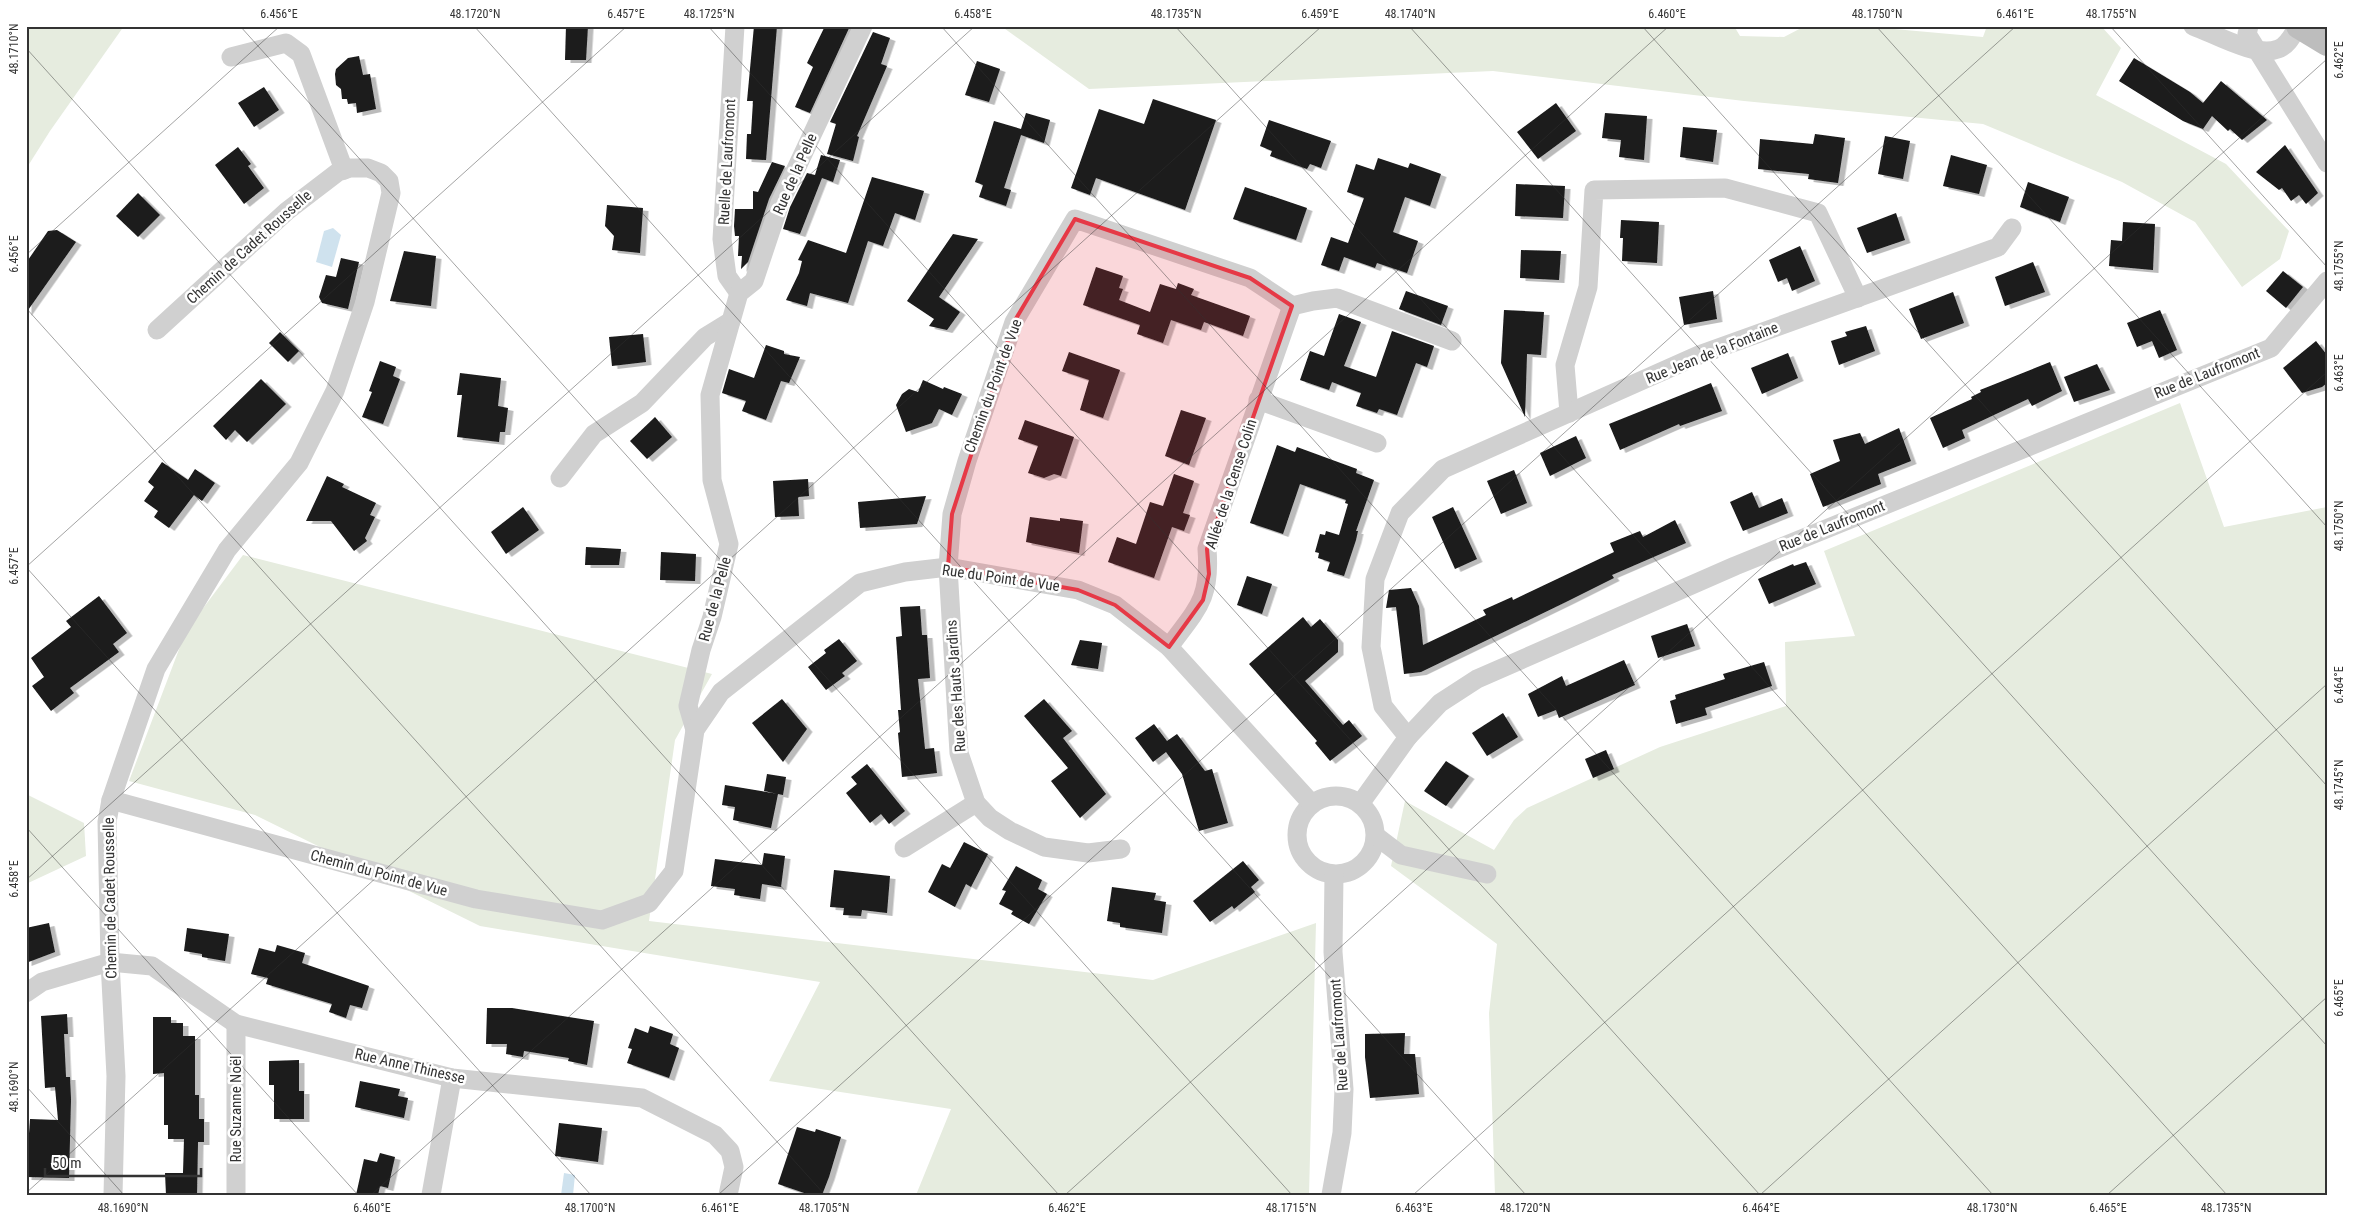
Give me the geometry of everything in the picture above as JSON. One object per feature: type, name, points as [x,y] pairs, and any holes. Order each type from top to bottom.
[{"type":"main road","points":[[2299,26],[2327,42]]},
{"type":"street","name":"Ruelle de Laufromont","points":[[734,26],[722,239],[728,276],[739,293]]},
{"type":"street","name":"Rue de la Pelle","points":[[695,730],[688,706],[730,544],[712,480],[710,395],[739,293],[754,281],[780,203],[863,26]]},
{"type":"street","points":[[2193,26],[2258,52],[2279,49],[2288,42],[2299,26]]},
{"type":"street","points":[[2249,26],[2247,34],[2270,74],[2327,163]]},
{"type":"street","points":[[232,57],[286,43],[301,54],[344,170]]},
{"type":"street","points":[[2270,74],[2279,49]]},
{"type":"street","name":"Chemin de Cadet Rousselle","points":[[113,1195],[116,1076],[110,962],[107,822],[111,800],[156,669],[227,550],[299,463],[335,391],[365,302],[391,193],[389,181],[381,173],[368,168],[350,168],[329,178],[287,210],[157,330]]},
{"type":"street","points":[[1569,413],[1565,366],[1588,287],[1594,190],[1725,188],[1818,213],[1858,298]]},
{"type":"street","name":"Chemin du Point de Vue","points":[[948,567],[952,514],[966,461],[1014,322],[1075,219],[1250,278],[1292,306]]},
{"type":"street","name":"Rue Jean de la Fontaine","points":[[1408,737],[1383,706],[1371,647],[1375,579],[1400,513],[1443,468],[1699,355],[1998,247],[2012,228]]},
{"type":"street","name":"Rue de Laufromont","points":[[1360,804],[1408,737],[1440,703],[1477,679],[1734,566],[2271,348],[2327,281]]},
{"type":"street","points":[[1292,306],[1312,300],[1337,298],[1452,341]]},
{"type":"street","name":"Allée de la Cense Colin","points":[[1169,647],[1203,600],[1209,574],[1207,549],[1292,306]]},
{"type":"street","points":[[560,478],[594,434],[642,403],[705,337],[731,321]]},
{"type":"street","name":"Allée de la Cense Colin","points":[[1258,400],[1377,443]]},
{"type":"street","name":"Rue du Point de Vue","points":[[649,903],[674,871],[695,730],[720,692],[860,583],[905,572],[948,567],[1078,590],[1115,605],[1169,647],[1312,804]]},
{"type":"street","name":"Rue des Hauts Jardins","points":[[948,567],[959,754],[976,803],[990,818],[1003,827],[1044,847],[1088,853],[1121,849]]},
{"type":"street","points":[[1338,796],[1352,799],[1360,804],[1369,814],[1376,836],[1373,849],[1364,864],[1352,872],[1334,875],[1313,868],[1303,858],[1297,844],[1297,830],[1303,814],[1312,804],[1325,797],[1338,796]]},
{"type":"street","name":"Chemin du Point de Vue","points":[[111,800],[476,899],[602,920],[649,903]]},
{"type":"street","points":[[904,848],[976,803]]},
{"type":"street","points":[[1376,836],[1401,855],[1487,874]]},
{"type":"street","name":"Rue de Laufromont","points":[[1331,1195],[1342,1133],[1344,1089],[1333,952],[1334,875]]},
{"type":"street","points":[[26,993],[42,982],[110,962]]},
{"type":"street","name":"Rue Anne Thinesse","points":[[110,962],[152,966],[236,1024],[452,1078],[642,1098],[715,1135],[730,1151],[734,1167],[728,1195]]},
{"type":"street","name":"Rue Suzanne Noël","points":[[236,1024],[236,1195]]},
{"type":"street","points":[[431,1195],[452,1078]]},
{"type":"highlighted area","points":[[1075,219],[1250,278],[1292,306],[1207,549],[1209,574],[1203,600],[1169,647],[1115,605],[1078,590],[948,567],[952,514],[1014,322]]},
{"type":"shaded area","points":[[26,26],[124,26],[50,131],[26,169]]},
{"type":"shaded area","points":[[1001,26],[1734,26],[1740,36],[1784,37],[1805,26],[1861,26],[1983,37],[1987,26],[2101,26],[2121,48],[2096,95],[2226,164],[2289,231],[2280,259],[2242,287],[2195,222],[2122,182],[1983,124],[1744,101],[1493,71],[1089,89]]},
{"type":"shaded area","points":[[2180,403],[2224,527],[2327,507],[2327,1195],[1495,1195],[1489,1013],[1497,944],[1391,866],[1405,801],[1494,850],[1514,820],[1527,808],[1660,747],[1786,706],[1785,642],[1855,636],[1824,551]]},
{"type":"shaded area","points":[[243,555],[712,674],[675,740],[649,921],[1153,980],[1316,923],[1309,1195],[916,1195],[951,1109],[769,1081],[820,982],[480,926],[255,815],[129,781],[186,631]]},
{"type":"shaded area","points":[[26,794],[84,823],[86,856],[26,884]]},
{"type":"water","points":[[333,228],[341,235],[332,267],[316,262],[324,231]]},
{"type":"water","points":[[564,1173],[575,1175],[573,1195],[561,1195]]},
{"type":"building","points":[[566,26],[588,26],[586,60],[565,60]]},
{"type":"building","points":[[754,26],[777,26],[766,160],[746,159],[747,134],[751,134],[753,101],[747,101]]},
{"type":"building","points":[[825,26],[850,26],[810,113],[795,107],[813,67],[807,63]]},
{"type":"building","points":[[873,32],[890,38],[881,64],[887,66],[857,136],[859,137],[853,161],[827,154],[836,124],[830,122]]},
{"type":"building","points":[[359,56],[363,75],[370,74],[376,109],[357,113],[356,103],[348,104],[347,99],[342,99],[341,89],[336,85],[335,74],[336,69],[348,58]]},
{"type":"building","points":[[2134,58],[2190,92],[2203,103],[2221,81],[2267,120],[2242,140],[2230,129],[2228,131],[2212,116],[2203,129],[2183,121],[2119,81]]},
{"type":"building","points":[[977,61],[1000,69],[989,102],[965,95]]},
{"type":"building","points":[[264,87],[279,110],[254,127],[238,103]]},
{"type":"building","points":[[1153,99],[1216,120],[1185,210],[1096,178],[1090,195],[1071,188],[1099,109],[1144,124]]},
{"type":"building","points":[[1556,103],[1576,131],[1538,159],[1517,132]]},
{"type":"building","points":[[1026,113],[1050,120],[1044,143],[1021,135],[1004,188],[1011,190],[1006,206],[979,197],[983,185],[975,182],[994,121],[1021,129]]},
{"type":"building","points":[[1605,113],[1647,116],[1644,160],[1619,157],[1621,140],[1602,138]]},
{"type":"building","points":[[1269,120],[1331,141],[1321,168],[1310,164],[1307,169],[1270,156],[1272,151],[1260,146]]},
{"type":"building","points":[[1683,127],[1717,130],[1713,162],[1680,157]]},
{"type":"building","points":[[1815,134],[1845,138],[1838,183],[1808,179],[1809,174],[1758,169],[1760,139],[1813,144]]},
{"type":"building","points":[[1885,136],[1910,141],[1903,179],[1878,174]]},
{"type":"building","points":[[2285,145],[2318,193],[2306,204],[2299,195],[2291,201],[2282,188],[2279,190],[2256,172]]},
{"type":"building","points":[[238,147],[251,164],[248,166],[264,188],[244,204],[215,165]]},
{"type":"building","points":[[821,155],[840,160],[833,182],[822,178],[800,234],[783,229],[790,207],[807,173],[815,175]]},
{"type":"building","points":[[1951,155],[1987,165],[1979,194],[1943,186]]},
{"type":"building","points":[[1378,158],[1408,168],[1410,163],[1441,174],[1430,206],[1405,197],[1393,232],[1418,241],[1407,273],[1377,263],[1375,268],[1344,257],[1339,271],[1321,265],[1331,237],[1348,243],[1364,198],[1347,192],[1356,164],[1374,170]]},
{"type":"building","points":[[772,162],[785,166],[769,199],[748,262],[741,269],[742,256],[738,256],[739,236],[735,236],[734,226],[735,209],[753,209],[753,191],[758,192]]},
{"type":"building","points":[[872,177],[924,191],[915,220],[895,213],[883,246],[868,241],[848,303],[810,293],[807,306],[786,300],[799,273],[802,261],[798,260],[808,240],[846,253]]},
{"type":"building","points":[[2028,182],[2069,197],[2060,222],[2020,207]]},
{"type":"building","points":[[1516,184],[1565,186],[1563,218],[1515,216]]},
{"type":"building","points":[[1245,187],[1307,208],[1296,240],[1233,219]]},
{"type":"building","points":[[138,193],[160,215],[138,237],[116,216]]},
{"type":"building","points":[[607,205],[643,208],[640,253],[612,250],[614,236],[605,226]]},
{"type":"building","points":[[1896,213],[1905,240],[1867,253],[1857,228]]},
{"type":"building","points":[[1621,220],[1659,222],[1657,263],[1622,261],[1623,238],[1620,238]]},
{"type":"building","points":[[2123,222],[2155,224],[2153,270],[2109,266],[2111,240],[2122,241]]},
{"type":"building","points":[[57,230],[76,242],[26,313],[26,263],[48,231]]},
{"type":"building","points":[[953,234],[978,239],[939,297],[960,312],[947,330],[929,326],[934,319],[907,301]]},
{"type":"building","points":[[1800,246],[1815,281],[1792,291],[1787,278],[1778,282],[1769,260]]},
{"type":"building","points":[[1521,250],[1561,251],[1559,280],[1520,278]]},
{"type":"building","points":[[404,251],[436,256],[431,306],[390,301]]},
{"type":"building","points":[[341,258],[359,262],[348,309],[322,303],[319,297],[326,275],[336,277]]},
{"type":"building","points":[[2033,262],[2045,292],[2005,306],[1995,277]]},
{"type":"building","points":[[1096,267],[1123,276],[1119,288],[1123,289],[1119,300],[1150,312],[1160,284],[1176,289],[1178,283],[1194,289],[1191,295],[1250,316],[1243,336],[1204,322],[1201,330],[1171,320],[1163,343],[1137,334],[1140,325],[1083,305]]},
{"type":"building","points":[[2283,271],[2303,287],[2286,308],[2266,291]]},
{"type":"building","points":[[1406,291],[1448,306],[1441,325],[1399,309]]},
{"type":"building","points":[[1713,291],[1717,319],[1684,325],[1679,297]]},
{"type":"building","points":[[1953,292],[1964,323],[1921,339],[1909,309]]},
{"type":"building","points":[[1504,310],[1544,312],[1541,355],[1527,354],[1525,417],[1501,363]]},
{"type":"building","points":[[2160,310],[2177,350],[2159,358],[2152,341],[2137,347],[2127,323]]},
{"type":"building","points":[[1339,314],[1361,322],[1344,366],[1376,377],[1392,331],[1434,346],[1427,367],[1416,363],[1397,415],[1379,409],[1377,413],[1356,406],[1361,393],[1332,382],[1329,390],[1300,380],[1310,351],[1324,356]]},
{"type":"building","points":[[1866,326],[1875,351],[1839,365],[1831,341],[1847,336],[1845,332]]},
{"type":"building","points":[[280,332],[299,351],[288,362],[269,343]]},
{"type":"building","points":[[643,334],[646,362],[612,366],[609,337]]},
{"type":"building","points":[[2316,341],[2327,355],[2327,383],[2322,387],[2302,393],[2283,368]]},
{"type":"building","points":[[766,345],[784,351],[784,354],[800,357],[789,383],[781,381],[766,420],[742,411],[746,401],[722,393],[729,369],[754,378]]},
{"type":"building","points":[[1069,352],[1120,370],[1103,418],[1080,410],[1089,380],[1062,371]]},
{"type":"building","points":[[1788,353],[1798,378],[1762,394],[1751,368]]},
{"type":"building","points":[[380,361],[396,367],[393,376],[400,379],[383,424],[362,417],[372,392],[369,391]]},
{"type":"building","points":[[2050,362],[2062,391],[2032,406],[2028,399],[1962,430],[1965,438],[1943,448],[1930,418],[1972,399],[1971,397],[1981,392],[1980,390]]},
{"type":"building","points":[[2097,364],[2110,390],[2074,402],[2064,377]]},
{"type":"building","points":[[460,373],[501,378],[498,406],[508,408],[505,432],[500,432],[499,442],[457,437],[462,395],[457,395]]},
{"type":"building","points":[[261,379],[286,404],[247,442],[235,430],[226,440],[213,426]]},
{"type":"building","points":[[923,380],[943,389],[944,387],[962,394],[952,415],[939,409],[932,423],[906,432],[896,405],[902,394],[909,389],[918,392]]},
{"type":"building","points":[[1711,383],[1722,411],[1680,426],[1679,424],[1620,450],[1609,424]]},
{"type":"building","points":[[1181,410],[1206,418],[1189,465],[1165,456]]},
{"type":"building","points":[[655,417],[672,437],[647,459],[630,441]]},
{"type":"building","points":[[1025,420],[1074,437],[1061,476],[1054,474],[1044,478],[1028,473],[1038,446],[1018,439]]},
{"type":"building","points":[[1899,428],[1911,461],[1878,474],[1881,484],[1823,507],[1810,474],[1840,461],[1833,440],[1860,433],[1865,444]]},
{"type":"building","points":[[1576,436],[1586,458],[1550,476],[1540,453]]},
{"type":"building","points":[[1277,445],[1295,452],[1297,447],[1357,469],[1356,473],[1374,480],[1356,531],[1358,531],[1356,540],[1344,576],[1327,571],[1330,562],[1318,558],[1319,553],[1315,552],[1320,534],[1325,535],[1326,531],[1339,535],[1348,504],[1345,503],[1346,500],[1300,484],[1283,534],[1250,523]]},
{"type":"building","points":[[162,462],[188,480],[195,469],[215,483],[202,501],[194,495],[169,528],[154,517],[158,511],[144,501],[154,487],[148,482]]},
{"type":"building","points":[[1514,470],[1527,503],[1501,514],[1487,481]]},
{"type":"building","points":[[1174,474],[1194,481],[1183,513],[1190,515],[1184,531],[1172,527],[1154,578],[1108,562],[1117,537],[1136,544],[1150,502],[1163,506]]},
{"type":"building","points":[[327,476],[344,484],[342,487],[376,503],[370,515],[375,517],[365,538],[367,541],[354,551],[331,521],[306,521]]},
{"type":"building","points":[[808,479],[809,496],[798,497],[799,516],[775,517],[773,481]]},
{"type":"building","points":[[1752,492],[1759,508],[1782,498],[1788,513],[1743,531],[1730,502]]},
{"type":"building","points":[[926,496],[917,524],[860,528],[858,502]]},
{"type":"building","points":[[523,507],[539,530],[506,554],[491,532]]},
{"type":"building","points":[[1453,507],[1477,559],[1455,569],[1432,517]]},
{"type":"building","points":[[1030,517],[1060,521],[1060,518],[1083,521],[1079,553],[1026,542]]},
{"type":"building","points":[[1675,520],[1686,543],[1612,575],[1614,578],[1421,672],[1404,674],[1396,607],[1386,608],[1389,590],[1411,588],[1419,606],[1423,645],[1486,615],[1483,610],[1512,597],[1513,600],[1614,552],[1610,543],[1640,531],[1643,537]]},
{"type":"building","points":[[586,547],[621,549],[619,565],[585,565]]},
{"type":"building","points":[[661,552],[696,554],[695,581],[660,580]]},
{"type":"building","points":[[1806,562],[1816,584],[1769,604],[1758,579],[1793,564],[1794,566]]},
{"type":"building","points":[[1247,576],[1272,584],[1262,614],[1237,605]]},
{"type":"building","points":[[99,596],[127,633],[113,644],[119,652],[70,688],[74,693],[51,711],[32,686],[44,677],[31,658],[71,627],[66,621]]},
{"type":"building","points":[[920,606],[922,635],[927,635],[930,678],[918,679],[925,749],[934,748],[937,773],[902,777],[898,733],[900,732],[898,710],[901,710],[896,637],[902,636],[900,607]]},
{"type":"building","points":[[1303,617],[1311,627],[1320,619],[1338,640],[1338,652],[1305,681],[1343,725],[1349,720],[1362,736],[1330,761],[1315,743],[1317,741],[1249,664]]},
{"type":"building","points":[[1687,624],[1695,646],[1658,658],[1651,636]]},
{"type":"building","points":[[839,639],[857,661],[842,673],[845,676],[826,690],[808,667],[826,653],[824,650]]},
{"type":"building","points":[[1080,640],[1102,643],[1098,669],[1071,665]]},
{"type":"building","points":[[1624,660],[1635,685],[1559,718],[1556,710],[1538,717],[1528,694],[1562,676],[1566,686]]},
{"type":"building","points":[[1764,662],[1772,686],[1705,708],[1707,715],[1676,724],[1670,701],[1676,699],[1675,695],[1725,679],[1723,674]]},
{"type":"building","points":[[782,699],[807,729],[783,762],[752,723]]},
{"type":"building","points":[[1044,699],[1072,731],[1063,738],[1106,794],[1080,818],[1051,781],[1068,768],[1024,716]]},
{"type":"building","points":[[1503,713],[1518,737],[1487,756],[1472,733]]},
{"type":"building","points":[[1154,724],[1167,741],[1177,734],[1205,771],[1212,769],[1228,823],[1199,831],[1182,774],[1166,752],[1153,762],[1135,738]]},
{"type":"building","points":[[1606,750],[1614,769],[1593,778],[1585,759]]},
{"type":"building","points":[[1446,761],[1469,776],[1446,806],[1424,791]]},
{"type":"building","points":[[867,764],[905,811],[889,824],[881,814],[870,823],[846,793],[857,784],[851,777]]},
{"type":"building","points":[[767,774],[786,777],[783,795],[764,791]]},
{"type":"building","points":[[725,785],[778,794],[771,828],[733,820],[735,807],[722,805]]},
{"type":"building","points":[[964,842],[988,854],[971,887],[966,884],[955,907],[928,892],[942,864],[950,868]]},
{"type":"building","points":[[764,853],[785,856],[781,887],[762,884],[760,899],[734,895],[735,889],[711,886],[715,859],[762,865]]},
{"type":"building","points":[[1243,861],[1259,880],[1251,887],[1255,892],[1234,909],[1232,906],[1210,922],[1193,901]]},
{"type":"building","points":[[1016,866],[1042,880],[1038,889],[1047,894],[1029,924],[1011,914],[1013,911],[999,904],[1006,891],[1002,890]]},
{"type":"building","points":[[834,870],[890,876],[887,913],[862,910],[861,916],[843,915],[844,908],[830,907]]},
{"type":"building","points":[[1112,887],[1156,893],[1154,900],[1166,902],[1162,933],[1120,927],[1120,923],[1107,921]]},
{"type":"building","points":[[49,923],[55,952],[26,963],[26,928]]},
{"type":"building","points":[[187,928],[229,934],[225,961],[202,957],[202,954],[184,951]]},
{"type":"building","points":[[277,945],[305,953],[302,963],[369,986],[362,1008],[350,1005],[346,1018],[329,1012],[332,1004],[266,984],[268,978],[251,974],[259,948],[275,952]]},
{"type":"building","points":[[487,1008],[512,1008],[594,1021],[587,1065],[568,1061],[569,1058],[524,1051],[523,1057],[506,1054],[507,1044],[486,1044]]},
{"type":"building","points":[[67,1014],[68,1034],[64,1034],[66,1077],[70,1077],[71,1099],[69,1178],[26,1177],[30,1119],[58,1120],[55,1087],[45,1088],[41,1016]]},
{"type":"building","points":[[153,1017],[171,1017],[171,1023],[183,1023],[183,1036],[195,1036],[195,1095],[199,1095],[199,1119],[204,1119],[204,1142],[198,1142],[197,1195],[166,1195],[165,1173],[183,1173],[184,1139],[168,1139],[168,1125],[164,1125],[164,1073],[153,1074]]},
{"type":"building","points":[[650,1026],[673,1034],[670,1044],[679,1048],[669,1078],[627,1063],[632,1049],[628,1048],[635,1028],[648,1033]]},
{"type":"building","points":[[1405,1033],[1404,1054],[1415,1054],[1419,1094],[1370,1098],[1365,1057],[1365,1034]]},
{"type":"building","points":[[299,1060],[299,1091],[304,1091],[304,1119],[274,1119],[274,1085],[269,1085],[269,1061]]},
{"type":"building","points":[[360,1081],[400,1089],[398,1096],[408,1098],[404,1118],[355,1107]]},
{"type":"building","points":[[559,1123],[602,1128],[598,1162],[555,1156]]},
{"type":"building","points":[[797,1127],[815,1132],[816,1129],[841,1137],[822,1195],[810,1195],[778,1184]]},
{"type":"building","points":[[380,1153],[395,1157],[388,1188],[380,1186],[378,1195],[356,1195],[364,1159],[377,1162]]}]
